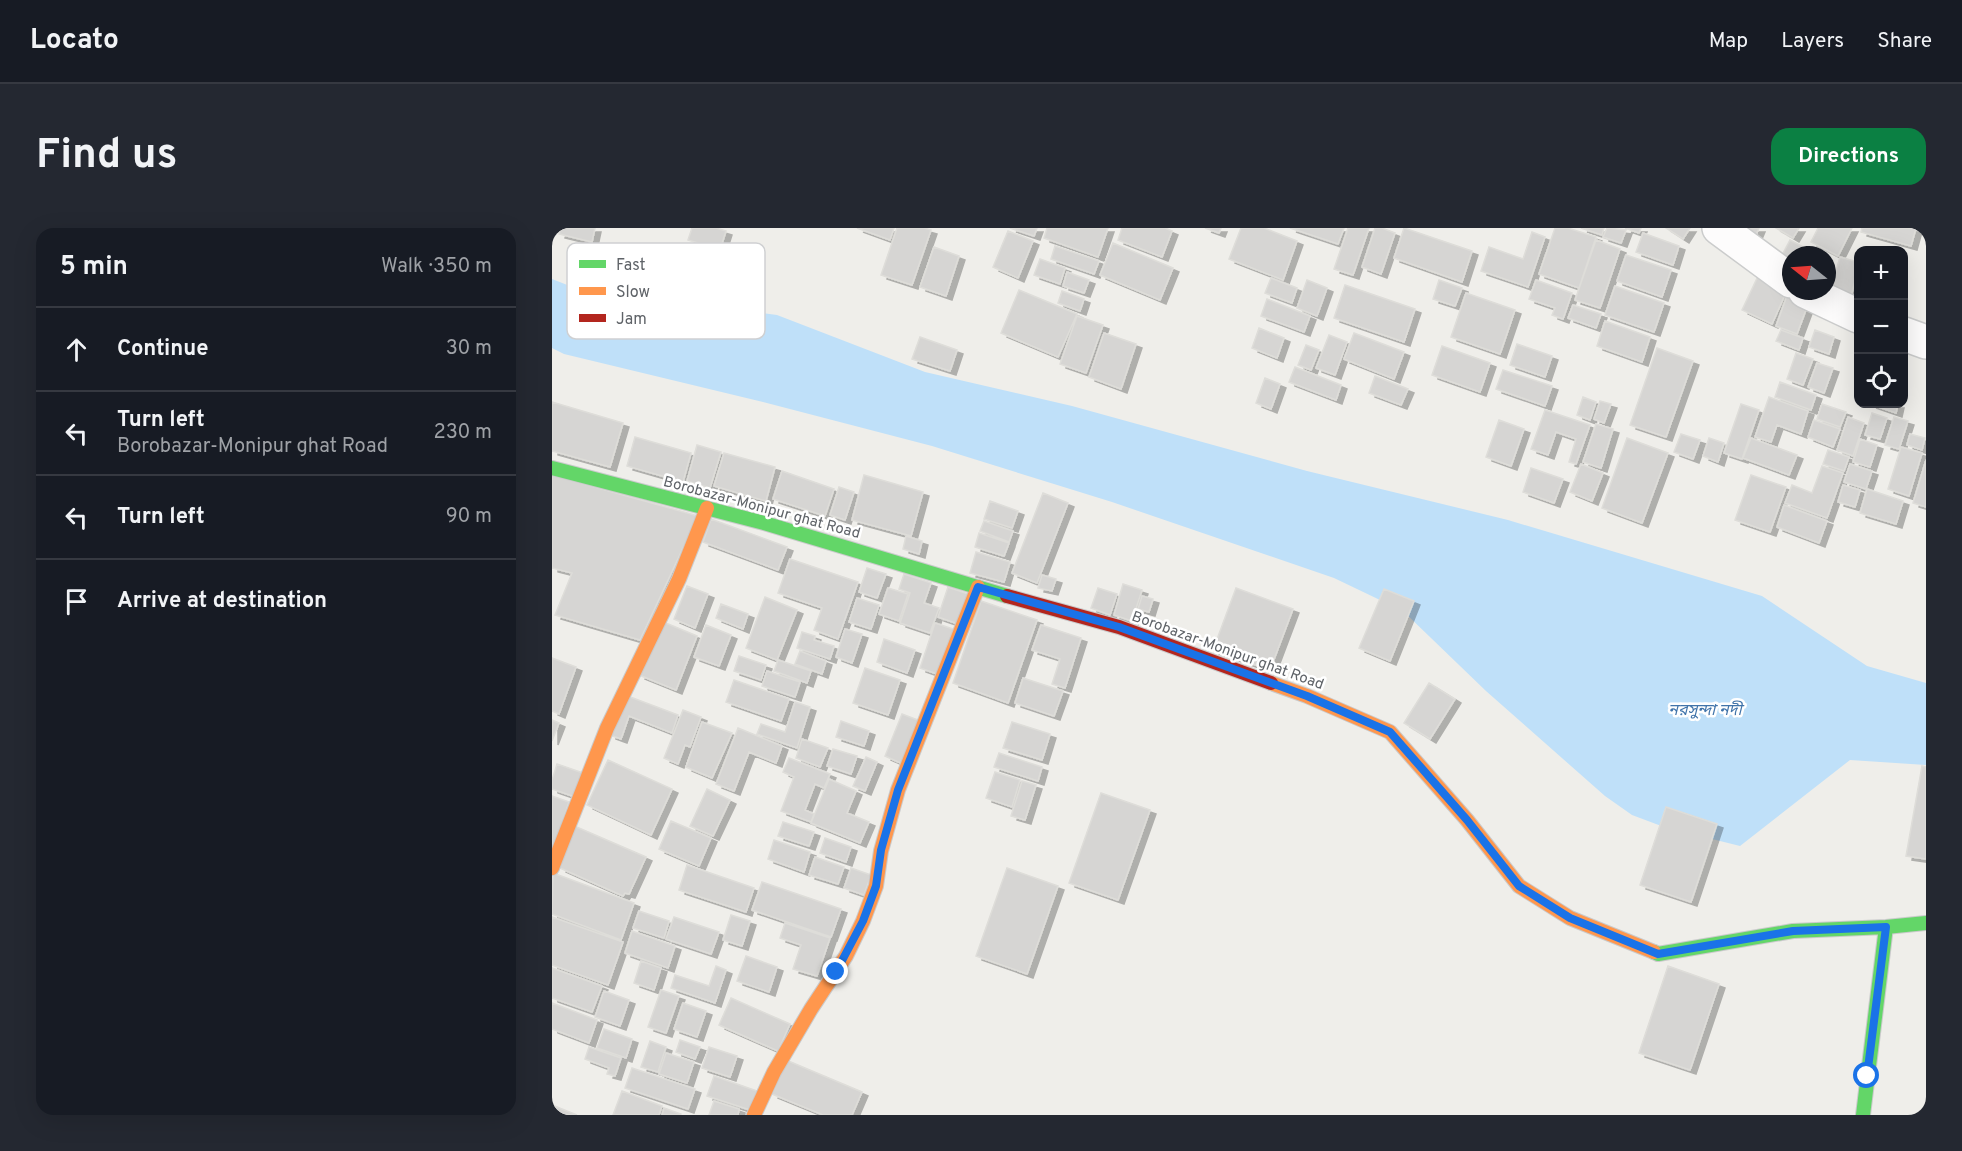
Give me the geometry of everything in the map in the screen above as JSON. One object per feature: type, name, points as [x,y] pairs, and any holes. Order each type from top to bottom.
[{"type":"street","points":[[1719,228],[1782,274]]},
{"type":"street","points":[[1824,300],[1854,314]]},
{"type":"street","points":[[1908,335],[1926,342]]},
{"type":"street","name":"Borobazar-Monipur ghat Road","points":[[552,468],[707,508],[1119,627],[1307,696],[1390,732],[1467,820],[1519,886],[1570,918],[1658,954],[1793,931],[1926,923]]},
{"type":"street","points":[[552,868],[607,728],[679,579],[707,508]]},
{"type":"street","points":[[754,1115],[774,1072],[846,956],[863,921],[876,886],[881,850],[898,790],[978,587]]},
{"type":"street","points":[[1863,1115],[1886,927]]},
{"type":"water","name":"নরসুন্দা নদী","points":[[552,279],[567,285],[567,339],[765,339],[765,313],[777,315],[925,372],[1072,406],[1307,471],[1508,520],[1762,596],[1867,666],[1926,683],[1926,765],[1850,760],[1740,846],[1664,827],[1632,815],[1605,796],[1486,691],[1403,611],[1334,578],[1112,502],[932,446],[564,354],[552,348]]},
{"type":"building","points":[[561,228],[595,228],[592,242],[559,234]]},
{"type":"building","points":[[692,228],[716,228],[726,231],[722,243],[698,243],[688,240]]},
{"type":"building","points":[[857,228],[894,228],[890,240]]},
{"type":"building","points":[[897,228],[931,230],[912,285],[881,275]]},
{"type":"building","points":[[1010,228],[1037,228],[1034,236]]},
{"type":"building","points":[[1047,228],[1108,228],[1098,257],[1044,238]]},
{"type":"building","points":[[1122,228],[1165,228],[1172,231],[1162,257],[1118,240]]},
{"type":"building","points":[[1205,228],[1221,228],[1219,233]]},
{"type":"building","points":[[1241,228],[1264,228],[1297,241],[1283,280],[1229,259]]},
{"type":"building","points":[[1290,228],[1344,228],[1338,244]]},
{"type":"building","points":[[1348,228],[1369,228],[1353,275],[1334,269]]},
{"type":"building","points":[[1375,228],[1395,233],[1381,274],[1362,267]]},
{"type":"building","points":[[1404,228],[1472,251],[1462,282],[1394,258]]},
{"type":"building","points":[[1555,228],[1568,228],[1596,237],[1579,288],[1539,274]]},
{"type":"building","points":[[1581,228],[1604,228],[1602,235]]},
{"type":"building","points":[[1607,228],[1626,230],[1621,243],[1603,237]]},
{"type":"building","points":[[1625,228],[1641,228],[1639,233]]},
{"type":"building","points":[[1666,228],[1690,228],[1683,239]]},
{"type":"building","points":[[1742,228],[1759,228],[1756,235]]},
{"type":"building","points":[[1776,228],[1799,228],[1793,238]]},
{"type":"building","points":[[1818,228],[1852,228],[1838,256],[1836,246],[1819,246],[1811,242]]},
{"type":"building","points":[[1862,228],[1916,228],[1911,246],[1861,232]]},
{"type":"building","points":[[1008,231],[1033,241],[1018,278],[993,267]]},
{"type":"building","points":[[1532,232],[1545,237],[1528,287],[1481,271],[1489,247],[1523,259]]},
{"type":"building","points":[[1643,233],[1679,246],[1673,265],[1636,252]]},
{"type":"building","points":[[1596,240],[1620,249],[1600,308],[1575,300]]},
{"type":"building","points":[[1790,240],[1801,246],[1787,246]]},
{"type":"building","points":[[1113,243],[1173,268],[1160,300],[1100,275]]},
{"type":"building","points":[[1055,246],[1099,261],[1094,274],[1051,259]]},
{"type":"building","points":[[934,247],[959,256],[946,296],[920,287]]},
{"type":"building","points":[[1626,255],[1671,270],[1662,297],[1617,281]]},
{"type":"building","points":[[1840,257],[1854,261],[1854,285],[1850,300],[1836,297],[1836,271]]},
{"type":"building","points":[[1040,259],[1065,268],[1060,284],[1034,275]]},
{"type":"building","points":[[1067,272],[1089,280],[1084,293],[1063,286]]},
{"type":"building","points":[[1759,274],[1782,285],[1783,300],[1772,324],[1742,310]]},
{"type":"building","points":[[1271,278],[1297,288],[1292,303],[1265,293]]},
{"type":"building","points":[[1307,280],[1327,288],[1317,316],[1297,308]]},
{"type":"building","points":[[1439,280],[1462,288],[1455,306],[1433,299]]},
{"type":"building","points":[[1536,280],[1572,293],[1563,319],[1552,315],[1555,308],[1529,299]]},
{"type":"building","points":[[1345,285],[1415,309],[1404,342],[1334,318]]},
{"type":"building","points":[[1615,286],[1664,303],[1654,332],[1605,315]]},
{"type":"building","points":[[1019,290],[1077,314],[1058,357],[1001,333]]},
{"type":"building","points":[[1062,291],[1084,299],[1080,311],[1058,303]]},
{"type":"building","points":[[1466,293],[1515,310],[1500,354],[1451,337]]},
{"type":"building","points":[[1267,299],[1310,316],[1304,332],[1261,316]]},
{"type":"building","points":[[1785,300],[1810,300],[1797,334],[1776,326]]},
{"type":"building","points":[[1573,305],[1601,314],[1596,328],[1568,318]]},
{"type":"building","points":[[1077,316],[1103,325],[1086,373],[1060,364]]},
{"type":"building","points":[[1605,321],[1650,337],[1642,362],[1597,346]]},
{"type":"building","points":[[1259,328],[1284,338],[1277,358],[1252,348]]},
{"type":"building","points":[[1781,330],[1803,338],[1799,350],[1776,341]]},
{"type":"building","points":[[1815,330],[1834,337],[1829,354],[1809,347]]},
{"type":"building","points":[[1104,333],[1136,344],[1121,389],[1089,377]]},
{"type":"building","points":[[1354,333],[1404,352],[1394,379],[1344,359]]},
{"type":"building","points":[[1329,335],[1347,342],[1335,375],[1316,368]]},
{"type":"building","points":[[920,337],[957,350],[950,371],[912,359]]},
{"type":"building","points":[[1517,344],[1552,356],[1545,377],[1510,365]]},
{"type":"building","points":[[1306,345],[1319,350],[1311,370],[1298,365]]},
{"type":"building","points":[[1442,346],[1490,363],[1480,392],[1432,375]]},
{"type":"building","points":[[1657,348],[1693,361],[1666,437],[1630,425]]},
{"type":"building","points":[[1796,353],[1813,359],[1803,385],[1787,379]]},
{"type":"building","points":[[1817,363],[1833,368],[1824,393],[1808,387]]},
{"type":"building","points":[[1295,367],[1341,385],[1336,400],[1289,382]]},
{"type":"building","points":[[1503,370],[1552,386],[1545,406],[1496,389]]},
{"type":"building","points":[[1375,376],[1408,389],[1401,405],[1369,393]]},
{"type":"building","points":[[1265,378],[1280,384],[1271,409],[1256,403]]},
{"type":"building","points":[[1780,382],[1816,395],[1811,410],[1775,397]]},
{"type":"building","points":[[1583,397],[1596,402],[1590,420],[1577,415]]},
{"type":"building","points":[[1769,397],[1808,411],[1801,434],[1777,425],[1771,442],[1755,437]]},
{"type":"building","points":[[1600,401],[1611,404],[1604,423],[1594,419]]},
{"type":"building","points":[[552,402],[623,423],[610,467],[552,451]]},
{"type":"building","points":[[1741,404],[1759,410],[1742,459],[1724,453]]},
{"type":"building","points":[[1822,404],[1846,412],[1840,427],[1817,419]]},
{"type":"building","points":[[1882,408],[1897,408],[1896,413]]},
{"type":"building","points":[[1545,410],[1590,425],[1576,464],[1569,462],[1576,439],[1556,432],[1548,455],[1531,449]]},
{"type":"building","points":[[1872,413],[1887,418],[1880,439],[1865,435]]},
{"type":"building","points":[[1848,417],[1864,423],[1853,456],[1837,450]]},
{"type":"building","points":[[1894,417],[1908,421],[1899,449],[1885,445]]},
{"type":"building","points":[[1499,420],[1524,429],[1511,466],[1486,457]]},
{"type":"building","points":[[1814,420],[1840,429],[1833,447],[1808,437]]},
{"type":"building","points":[[1596,424],[1613,429],[1601,468],[1583,462]]},
{"type":"building","points":[[1681,434],[1700,440],[1693,459],[1674,452]]},
{"type":"building","points":[[1910,434],[1925,438],[1922,450],[1907,445]]},
{"type":"building","points":[[635,437],[691,453],[683,482],[627,466]]},
{"type":"building","points":[[1627,438],[1668,453],[1642,523],[1602,508]]},
{"type":"building","points":[[1709,438],[1724,443],[1718,462],[1703,456]]},
{"type":"building","points":[[1751,438],[1797,455],[1789,475],[1743,458]]},
{"type":"building","points":[[1860,439],[1877,445],[1870,467],[1853,462]]},
{"type":"building","points":[[697,445],[721,452],[710,488],[687,481]]},
{"type":"building","points":[[1901,447],[1922,453],[1909,496],[1888,489]]},
{"type":"building","points":[[1828,450],[1849,457],[1844,471],[1823,464]]},
{"type":"building","points":[[724,453],[775,467],[766,501],[714,486]]},
{"type":"building","points":[[1926,460],[1926,507],[1913,503]]},
{"type":"building","points":[[1581,464],[1603,473],[1592,501],[1570,492]]},
{"type":"building","points":[[1850,464],[1872,471],[1866,489],[1844,482]]},
{"type":"building","points":[[1822,466],[1843,473],[1827,518],[1785,503],[1792,485],[1812,493]]},
{"type":"building","points":[[1531,468],[1563,479],[1554,503],[1523,492]]},
{"type":"building","points":[[782,471],[834,489],[825,516],[773,499]]},
{"type":"building","points":[[552,475],[698,516],[640,640],[555,615],[572,573],[552,568]]},
{"type":"building","points":[[864,475],[923,492],[911,536],[852,520]]},
{"type":"building","points":[[1751,475],[1786,487],[1770,532],[1735,520]]},
{"type":"building","points":[[1843,485],[1860,490],[1855,507],[1838,502]]},
{"type":"building","points":[[839,487],[854,492],[845,520],[830,515]]},
{"type":"building","points":[[1867,489],[1903,501],[1896,524],[1860,513]]},
{"type":"building","points":[[1043,493],[1068,503],[1037,583],[1012,573]]},
{"type":"building","points":[[990,501],[1018,511],[1012,528],[984,519]]},
{"type":"building","points":[[1784,505],[1827,521],[1819,543],[1777,527]]},
{"type":"building","points":[[711,519],[787,547],[778,570],[703,542]]},
{"type":"building","points":[[984,521],[1013,531],[1009,542],[980,531]]},
{"type":"building","points":[[979,533],[1009,543],[1004,556],[975,547]]},
{"type":"building","points":[[906,536],[922,541],[919,554],[903,549]]},
{"type":"building","points":[[976,552],[1010,562],[1004,582],[970,573]]},
{"type":"building","points":[[790,559],[858,582],[838,639],[814,630],[822,608],[778,593]]},
{"type":"building","points":[[867,568],[886,574],[877,598],[859,592]]},
{"type":"building","points":[[904,574],[931,583],[924,603],[939,608],[930,633],[900,623],[910,593],[899,589]]},
{"type":"building","points":[[1042,575],[1056,579],[1052,591],[1038,588]]},
{"type":"building","points":[[1123,584],[1142,590],[1132,621],[1114,615]]},
{"type":"building","points":[[687,586],[708,594],[695,628],[674,619]]},
{"type":"building","points":[[948,587],[971,595],[961,625],[938,617]]},
{"type":"building","points":[[888,588],[908,594],[899,621],[879,614]]},
{"type":"building","points":[[1098,588],[1117,594],[1110,615],[1091,608]]},
{"type":"building","points":[[1236,588],[1293,609],[1270,670],[1213,650]]},
{"type":"building","points":[[1384,589],[1414,601],[1390,661],[1359,648]]},
{"type":"building","points":[[1142,596],[1153,599],[1149,612],[1138,609]]},
{"type":"building","points":[[765,597],[797,610],[777,660],[746,648]]},
{"type":"building","points":[[857,598],[879,605],[871,629],[849,622]]},
{"type":"building","points":[[981,601],[1037,620],[1008,703],[953,683]]},
{"type":"building","points":[[721,604],[748,614],[743,629],[716,618]]},
{"type":"building","points":[[661,621],[697,636],[676,690],[639,675]]},
{"type":"building","points":[[935,623],[956,630],[940,675],[920,668]]},
{"type":"building","points":[[706,625],[731,635],[719,666],[694,657]]},
{"type":"building","points":[[1041,625],[1081,638],[1065,688],[1052,684],[1060,659],[1032,650]]},
{"type":"building","points":[[845,629],[862,634],[852,663],[836,657]]},
{"type":"building","points":[[802,632],[815,636],[814,640],[834,646],[830,659],[797,648]]},
{"type":"building","points":[[884,639],[915,650],[907,673],[877,662]]},
{"type":"building","points":[[800,651],[826,661],[822,674],[795,664]]},
{"type":"building","points":[[739,656],[766,665],[761,680],[734,671]]},
{"type":"building","points":[[552,658],[576,667],[559,714],[552,711]]},
{"type":"building","points":[[778,660],[811,671],[807,683],[774,671]]},
{"type":"building","points":[[865,668],[900,680],[888,715],[853,703]]},
{"type":"building","points":[[767,671],[800,682],[795,697],[762,686]]},
{"type":"building","points":[[1023,678],[1063,691],[1054,716],[1015,703]]},
{"type":"building","points":[[734,680],[789,699],[781,721],[726,702]]},
{"type":"building","points":[[1429,683],[1455,699],[1430,739],[1404,723]]},
{"type":"building","points":[[625,695],[678,715],[672,733],[629,716],[621,739],[610,735]]},
{"type":"building","points":[[795,702],[810,707],[797,748],[757,734],[761,724],[785,732]]},
{"type":"building","points":[[683,710],[701,717],[690,747],[685,745],[678,764],[664,758]]},
{"type":"building","points":[[902,714],[923,722],[905,765],[885,756]]},
{"type":"building","points":[[552,720],[559,723],[552,741]]},
{"type":"building","points":[[841,721],[869,731],[864,746],[836,737]]},
{"type":"building","points":[[702,722],[732,733],[712,778],[686,767]]},
{"type":"building","points":[[1012,722],[1050,734],[1042,760],[1003,748]]},
{"type":"building","points":[[738,728],[782,746],[776,763],[749,752],[734,791],[716,784]]},
{"type":"building","points":[[802,739],[828,748],[820,767],[796,758]]},
{"type":"building","points":[[833,749],[857,756],[851,774],[827,766]]},
{"type":"building","points":[[999,753],[1042,767],[1038,781],[994,767]]},
{"type":"building","points":[[866,757],[877,762],[865,791],[853,786]]},
{"type":"building","points":[[789,758],[830,774],[824,788],[815,784],[805,810],[814,814],[811,822],[781,811],[794,777],[783,772]]},
{"type":"building","points":[[608,760],[672,789],[651,835],[587,805]]},
{"type":"building","points":[[557,764],[586,774],[578,798],[552,789]]},
{"type":"building","points":[[1922,766],[1926,767],[1926,859],[1906,856]]},
{"type":"building","points":[[995,772],[1020,780],[1012,807],[986,798]]},
{"type":"building","points":[[829,779],[856,791],[847,813],[869,822],[860,843],[811,823]]},
{"type":"building","points":[[1022,781],[1036,785],[1025,820],[1011,816]]},
{"type":"building","points":[[707,789],[730,800],[713,836],[690,826]]},
{"type":"building","points":[[1101,793],[1150,810],[1118,900],[1069,883]]},
{"type":"building","points":[[552,796],[569,802],[552,855]]},
{"type":"building","points":[[1666,807],[1717,824],[1691,902],[1640,885]]},
{"type":"building","points":[[671,821],[711,838],[699,866],[659,849]]},
{"type":"building","points":[[783,822],[814,832],[809,846],[778,836]]},
{"type":"building","points":[[572,825],[646,857],[629,894],[625,893],[623,896],[560,868]]},
{"type":"building","points":[[825,838],[851,847],[846,862],[820,853]]},
{"type":"building","points":[[774,840],[810,852],[804,872],[768,859]]},
{"type":"building","points":[[815,857],[844,867],[838,884],[809,875]]},
{"type":"building","points":[[687,865],[754,888],[746,912],[679,890]]},
{"type":"building","points":[[851,868],[871,875],[864,895],[844,888]]},
{"type":"building","points":[[1007,868],[1058,886],[1027,974],[976,956]]},
{"type":"building","points":[[553,873],[634,903],[621,940],[552,914]]},
{"type":"building","points":[[762,882],[841,909],[831,937],[752,910]]},
{"type":"building","points":[[639,911],[669,921],[664,938],[633,928]]},
{"type":"building","points":[[731,915],[750,921],[742,946],[723,940]]},
{"type":"building","points":[[552,917],[623,942],[608,985],[552,965]]},
{"type":"building","points":[[674,917],[719,932],[711,954],[666,939]]},
{"type":"building","points":[[785,923],[830,938],[817,976],[793,969],[801,945],[780,938]]},
{"type":"building","points":[[632,931],[675,946],[668,968],[625,953]]},
{"type":"building","points":[[746,956],[777,967],[769,992],[737,981]]},
{"type":"building","points":[[641,961],[661,968],[654,990],[634,983]]},
{"type":"building","points":[[716,966],[726,970],[715,1003],[671,988],[675,975],[709,986]]},
{"type":"building","points":[[1668,966],[1719,984],[1690,1070],[1639,1053]]},
{"type":"building","points":[[552,968],[602,986],[592,1012],[552,998]]},
{"type":"building","points":[[661,990],[679,996],[666,1033],[648,1027]]},
{"type":"building","points":[[604,991],[629,1000],[620,1026],[595,1017]]},
{"type":"building","points":[[731,998],[790,1024],[778,1051],[719,1025]]},
{"type":"building","points":[[552,1003],[597,1020],[589,1043],[552,1029]]},
{"type":"building","points":[[683,1003],[706,1011],[697,1037],[674,1029]]},
{"type":"building","points":[[604,1029],[632,1039],[626,1058],[597,1048]]},
{"type":"building","points":[[680,1040],[700,1047],[695,1059],[676,1052]]},
{"type":"building","points":[[650,1041],[666,1047],[658,1072],[641,1067]]},
{"type":"building","points":[[589,1047],[621,1058],[615,1076],[607,1074],[609,1068],[585,1059]]},
{"type":"building","points":[[709,1047],[737,1056],[730,1077],[702,1068]]},
{"type":"building","points":[[666,1053],[694,1062],[687,1083],[659,1074]]},
{"type":"building","points":[[786,1060],[862,1092],[852,1115],[823,1115],[772,1094]]},
{"type":"building","points":[[632,1068],[695,1089],[688,1109],[625,1088]]},
{"type":"building","points":[[714,1076],[757,1091],[750,1110],[707,1096]]},
{"type":"building","points":[[622,1091],[662,1106],[659,1115],[613,1115]]},
{"type":"building","points":[[714,1101],[739,1109],[738,1115],[709,1115]]},
{"type":"building","points":[[552,1105],[577,1115],[552,1115]]},
{"type":"building","points":[[664,1108],[681,1114],[662,1115]]},
{"type":"traffic: fast","points":[[552,468],[764,523],[1007,596]]},
{"type":"traffic: fast","points":[[1654,952],[1658,954],[1793,931],[1926,923]]},
{"type":"traffic: fast","points":[[1863,1115],[1886,927]]},
{"type":"traffic: slow","points":[[552,868],[607,728],[679,579],[707,508]]},
{"type":"traffic: slow","points":[[754,1115],[774,1072],[846,956],[863,921],[876,886],[881,851],[898,790],[978,587]]},
{"type":"traffic: slow","points":[[1271,683],[1390,732],[1467,820],[1519,886],[1570,918],[1654,952]]},
{"type":"traffic: jam","points":[[1007,596],[1119,627],[1271,683]]},
{"type":"route","points":[[836,972],[863,921],[876,886],[881,850],[898,790],[978,587],[1119,627],[1307,696],[1390,732],[1467,820],[1519,886],[1570,918],[1658,954],[1793,931],[1886,927],[1867,1076]]}]
